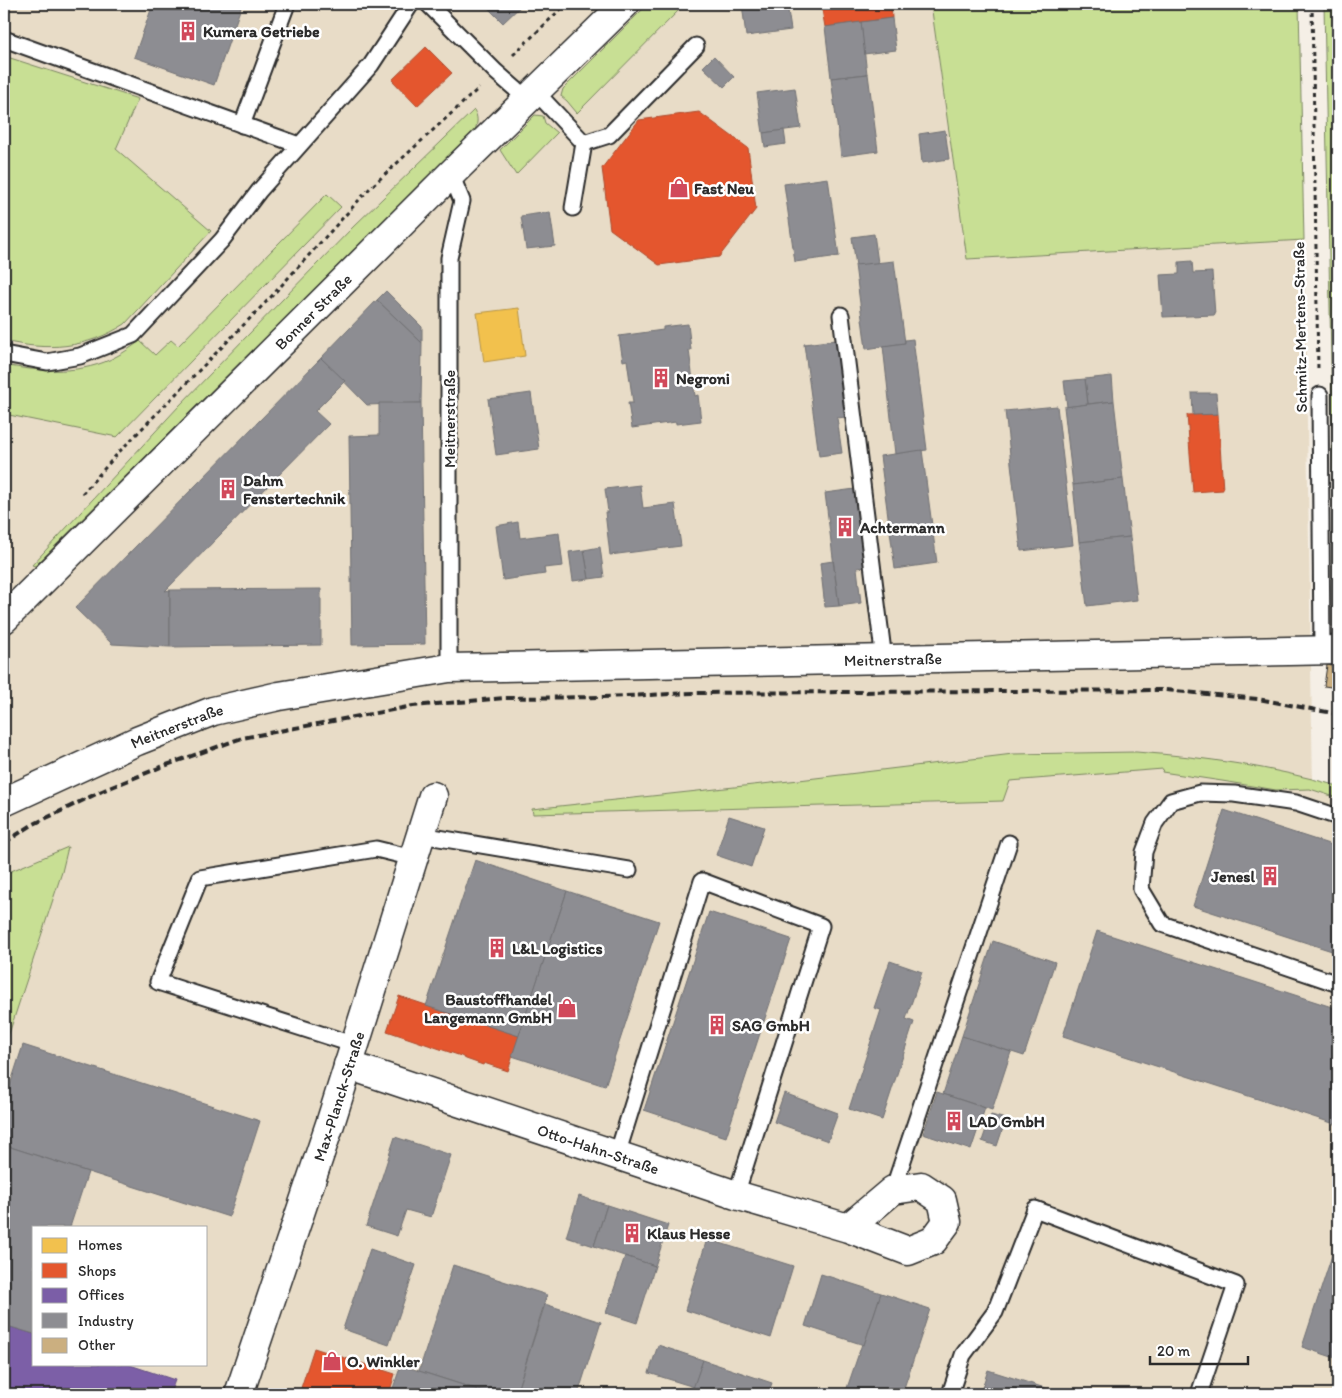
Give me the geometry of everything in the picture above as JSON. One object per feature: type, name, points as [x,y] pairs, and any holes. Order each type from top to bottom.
[{"type":"street","name":"Bonner Straße","points":[[4,619],[450,174],[624,4]]},
{"type":"street","name":"Meitnerstraße","points":[[4,802],[138,741],[213,711],[279,696],[449,668],[1330,650]]},
{"type":"street","name":"Max-Planck-Straße","points":[[239,1394],[351,1055],[433,796]]},
{"type":"street","name":"Otto-Hahn-Straße","points":[[351,1055],[616,1155],[736,1195],[848,1228],[908,1251],[933,1241],[947,1222],[942,1200],[921,1186],[893,1190]]},
{"type":"street","points":[[848,1228],[893,1190]]},
{"type":"lane","points":[[242,125],[287,4]]},
{"type":"lane","points":[[4,354],[48,362],[80,356],[133,335],[222,240],[259,191],[371,65],[411,4]]},
{"type":"lane","points":[[428,4],[496,72],[531,95],[584,143]]},
{"type":"lane","points":[[4,39],[299,145]]},
{"type":"lane","points":[[584,143],[609,135],[696,46]]},
{"type":"lane","points":[[574,208],[584,143]]},
{"type":"lane","name":"Meitnerstraße","points":[[449,668],[449,258],[462,201],[450,174]]},
{"type":"lane","points":[[841,315],[884,660]]},
{"type":"lane","name":"Schmitz-Mertens-Straße","points":[[1320,395],[1330,650]]},
{"type":"lane","points":[[1338,817],[1296,803],[1234,794],[1200,793],[1171,801],[1154,823],[1144,852],[1141,889],[1162,924],[1338,984]]},
{"type":"lane","points":[[893,1190],[1009,843]]},
{"type":"lane","points":[[351,1055],[158,982],[200,878],[376,848],[417,846],[629,870]]},
{"type":"lane","points":[[616,1155],[702,881],[820,926],[736,1195]]},
{"type":"lane","points":[[950,1394],[962,1355],[995,1312],[1035,1209],[1236,1285],[1199,1394]]},
{"type":"path","points":[[78,500],[119,452],[263,305],[370,188],[460,106],[566,4]]},
{"type":"path","name":"Schmitz-Mertens-Straße","points":[[1312,4],[1316,353],[1320,395]]},
{"type":"shaded area","points":[[4,4],[931,4],[967,259],[1304,240],[1313,789],[1338,798],[1338,1394],[4,1394]]},
{"type":"green space","points":[[648,4],[685,4],[577,113],[561,96],[563,89]]},
{"type":"green space","points":[[931,4],[1299,4],[1304,240],[967,259]]},
{"type":"green space","points":[[1324,4],[1338,4],[1338,571],[1335,563]]},
{"type":"green space","points":[[4,56],[138,99],[116,149],[211,231],[125,324],[96,339],[66,346],[51,347],[4,341]]},
{"type":"green space","points":[[474,110],[477,120],[475,130],[35,566],[32,565],[179,406],[353,227]]},
{"type":"green space","points":[[535,115],[543,116],[545,123],[557,133],[516,175],[500,150]]},
{"type":"green space","points":[[327,194],[341,207],[117,437],[4,414],[4,365],[47,370],[76,369],[104,362],[123,353],[140,341],[155,355],[171,340],[178,346]]},
{"type":"green space","points":[[1136,752],[1213,760],[1288,773],[1338,786],[1338,798],[1310,789],[1276,790],[1162,772],[1163,769],[1010,781],[1003,801],[533,814],[532,809],[799,780],[1013,754]]},
{"type":"green space","points":[[68,847],[62,872],[4,1049],[4,874]]},
{"type":"building: Homes","points":[[519,308],[525,356],[484,362],[477,313]]},
{"type":"building: Shops","points":[[821,4],[891,4],[892,18],[825,27]]},
{"type":"building: Shops","points":[[426,47],[452,73],[417,106],[392,80]]},
{"type":"building: Shops","name":"Fast Neu","points":[[699,112],[748,148],[756,209],[719,257],[659,265],[610,229],[602,168],[639,120]]},
{"type":"building: Shops","points":[[1218,414],[1223,490],[1193,492],[1187,415]]},
{"type":"building: Shops","points":[[399,996],[519,1036],[508,1071],[484,1063],[483,1065],[387,1031]]},
{"type":"building: Shops","name":"O. Winkler","points":[[314,1348],[395,1374],[389,1394],[299,1394]]},
{"type":"building: Offices","points":[[4,1325],[32,1333],[32,1366],[133,1366],[175,1380],[170,1394],[4,1394]]},
{"type":"building: Industry","name":"Kumera Getriebe","points":[[153,4],[242,4],[214,85],[134,57]]},
{"type":"building: Industry","points":[[484,4],[523,4],[503,23]]},
{"type":"building: Industry","points":[[742,4],[787,4],[791,30],[746,36]]},
{"type":"building: Industry","points":[[892,18],[896,50],[864,54],[861,22]]},
{"type":"building: Industry","points":[[861,22],[867,74],[831,78],[825,27]]},
{"type":"building: Industry","points":[[714,56],[734,77],[724,87],[703,67]]},
{"type":"building: Industry","points":[[868,74],[878,151],[841,156],[831,78]]},
{"type":"building: Industry","points":[[795,88],[801,128],[763,133],[757,93]]},
{"type":"building: Industry","points":[[784,130],[786,144],[765,147],[763,133]]},
{"type":"building: Industry","points":[[945,130],[949,159],[922,163],[919,134]]},
{"type":"building: Industry","points":[[828,178],[839,256],[795,262],[784,184]]},
{"type":"building: Industry","points":[[550,212],[555,246],[526,249],[521,216]]},
{"type":"building: Industry","points":[[874,234],[878,263],[856,266],[852,237]]},
{"type":"building: Industry","points":[[894,261],[905,343],[866,349],[855,265]]},
{"type":"building: Industry","points":[[1192,261],[1193,273],[1212,272],[1215,315],[1163,317],[1160,275],[1179,274],[1179,262]]},
{"type":"building: Industry","points":[[386,291],[422,327],[422,343],[377,300]]},
{"type":"building: Industry","points":[[377,300],[422,343],[421,403],[367,405],[321,358]]},
{"type":"building: Industry","name":"Negroni","points":[[688,324],[691,350],[689,350],[695,396],[698,395],[701,421],[676,424],[676,422],[632,428],[628,403],[633,403],[627,360],[623,361],[619,336],[663,330],[663,327]]},
{"type":"building: Industry","points":[[913,339],[927,450],[895,454],[883,346],[905,343],[905,340]]},
{"type":"building: Industry","points":[[836,340],[846,417],[837,418],[842,453],[819,456],[804,344]]},
{"type":"building: Industry","name":"Dahm Fenstertechnik","points":[[321,358],[345,381],[315,411],[329,424],[165,591],[170,590],[170,647],[112,644],[75,608]]},
{"type":"building: Industry","points":[[1112,376],[1114,401],[1088,404],[1085,379]]},
{"type":"building: Industry","points":[[1085,379],[1088,404],[1067,407],[1064,381]]},
{"type":"building: Industry","points":[[531,393],[539,449],[496,455],[488,399]]},
{"type":"building: Industry","points":[[1192,393],[1216,393],[1218,414],[1193,415]]},
{"type":"building: Industry","points":[[1114,401],[1123,479],[1073,485],[1064,407]]},
{"type":"building: Industry","points":[[379,403],[421,403],[425,644],[352,645],[349,436],[379,435]]},
{"type":"building: Industry","points":[[1057,406],[1073,545],[1021,551],[1005,411]]},
{"type":"building: Industry","points":[[922,450],[937,563],[895,569],[880,456]]},
{"type":"building: Industry","points":[[1123,479],[1130,537],[1079,542],[1073,485]]},
{"type":"building: Industry","points":[[640,485],[643,508],[675,504],[681,546],[610,555],[605,512],[608,512],[605,489]]},
{"type":"building: Industry","name":"Achtermann","points":[[855,489],[865,567],[857,568],[861,603],[839,606],[825,493]]},
{"type":"building: Industry","points":[[518,522],[520,538],[559,533],[563,566],[544,568],[545,574],[503,580],[496,526]]},
{"type":"building: Industry","points":[[1130,537],[1137,600],[1087,606],[1079,542]]},
{"type":"building: Industry","points":[[600,547],[604,577],[589,579],[584,550]]},
{"type":"building: Industry","points":[[584,550],[589,579],[573,581],[569,552]]},
{"type":"building: Industry","points":[[833,561],[839,606],[825,607],[820,563]]},
{"type":"building: Industry","points":[[321,589],[321,645],[170,647],[170,590]]},
{"type":"building: Industry","name":"Jenesl","points":[[1224,810],[1338,847],[1338,953],[1193,906]]},
{"type":"building: Industry","points":[[729,816],[764,827],[751,867],[716,855]]},
{"type":"building: Industry","name":"L&L Logistics","points":[[475,860],[567,891],[519,1036],[426,1006]]},
{"type":"building: Industry","points":[[567,891],[659,921],[605,1086],[512,1056]]},
{"type":"building: Industry","name":"SAG GmbH","points":[[709,912],[791,939],[726,1137],[644,1110]]},
{"type":"building: Industry","points":[[1097,931],[1338,1009],[1338,1125],[1063,1036]]},
{"type":"building: Industry","points":[[993,941],[1055,962],[1024,1056],[962,1036]]},
{"type":"building: Industry","points":[[890,961],[922,972],[906,1019],[914,1022],[882,1120],[849,1109],[881,1010],[874,1008]]},
{"type":"building: Industry","points":[[962,1036],[1011,1052],[992,1110],[943,1094]]},
{"type":"building: Industry","points":[[23,1045],[260,1121],[229,1217],[4,1145],[4,1104]]},
{"type":"building: Industry","name":"LAD GmbH","points":[[937,1092],[985,1108],[971,1150],[923,1134]]},
{"type":"building: Industry","points":[[784,1093],[838,1113],[828,1141],[774,1122]]},
{"type":"building: Industry","points":[[991,1115],[1006,1119],[997,1146],[982,1141]]},
{"type":"building: Industry","points":[[395,1137],[451,1155],[431,1217],[406,1210],[397,1236],[366,1226]]},
{"type":"building: Industry","points":[[4,1145],[88,1172],[70,1226],[32,1226],[32,1333],[4,1325]]},
{"type":"building: Industry","points":[[579,1196],[607,1205],[594,1246],[566,1237]]},
{"type":"building: Industry","name":"Klaus Hesse","points":[[607,1205],[668,1225],[655,1266],[594,1246]]},
{"type":"building: Industry","points":[[1338,1237],[1338,1359],[1302,1347]]},
{"type":"building: Industry","points":[[707,1239],[793,1266],[771,1338],[685,1310]]},
{"type":"building: Industry","points":[[370,1249],[416,1265],[389,1345],[343,1329]]},
{"type":"building: Industry","points":[[625,1256],[655,1266],[637,1323],[606,1313]]},
{"type":"building: Industry","points":[[453,1265],[547,1295],[516,1394],[491,1394],[419,1371]]},
{"type":"building: Industry","points":[[821,1274],[881,1293],[864,1345],[805,1326]]},
{"type":"building: Industry","points":[[881,1293],[930,1309],[902,1394],[845,1394],[862,1344],[864,1345]]},
{"type":"building: Industry","points":[[545,1304],[601,1322],[578,1394],[516,1394]]},
{"type":"building: Industry","points":[[658,1345],[703,1360],[694,1387],[649,1373]]},
{"type":"building: Industry","points":[[703,1360],[772,1383],[768,1394],[691,1394]]},
{"type":"building: Industry","points":[[401,1365],[419,1371],[491,1394],[391,1394]]},
{"type":"building: Industry","points":[[988,1370],[1064,1394],[980,1394]]},
{"type":"building: Other","points":[[1327,665],[1338,667],[1338,688],[1324,686]]},
{"type":"railway","points":[[4,843],[32,825],[102,791],[161,767],[242,738],[413,706],[505,698],[603,697],[693,693],[1165,690],[1258,699],[1338,714]]},
{"type":"place","name":"Kumera Getriebe","points":[[188,31]]},
{"type":"place","name":"Fast Neu","points":[[679,188]]},
{"type":"place","name":"Negroni","points":[[661,378]]},
{"type":"place","name":"Dahm Fenstertechnik","points":[[228,489]]},
{"type":"place","name":"Achtermann","points":[[845,527]]},
{"type":"place","name":"Jenesl","points":[[1270,876]]},
{"type":"place","name":"L&L Logistics","points":[[497,948]]},
{"type":"place","name":"Baustoffhandel Langemann GmbH","points":[[567,1008]]},
{"type":"place","name":"SAG GmbH","points":[[717,1025]]},
{"type":"place","name":"LAD GmbH","points":[[954,1121]]},
{"type":"place","name":"Klaus Hesse","points":[[632,1233]]},
{"type":"place","name":"O. Winkler","points":[[332,1361]]}]
